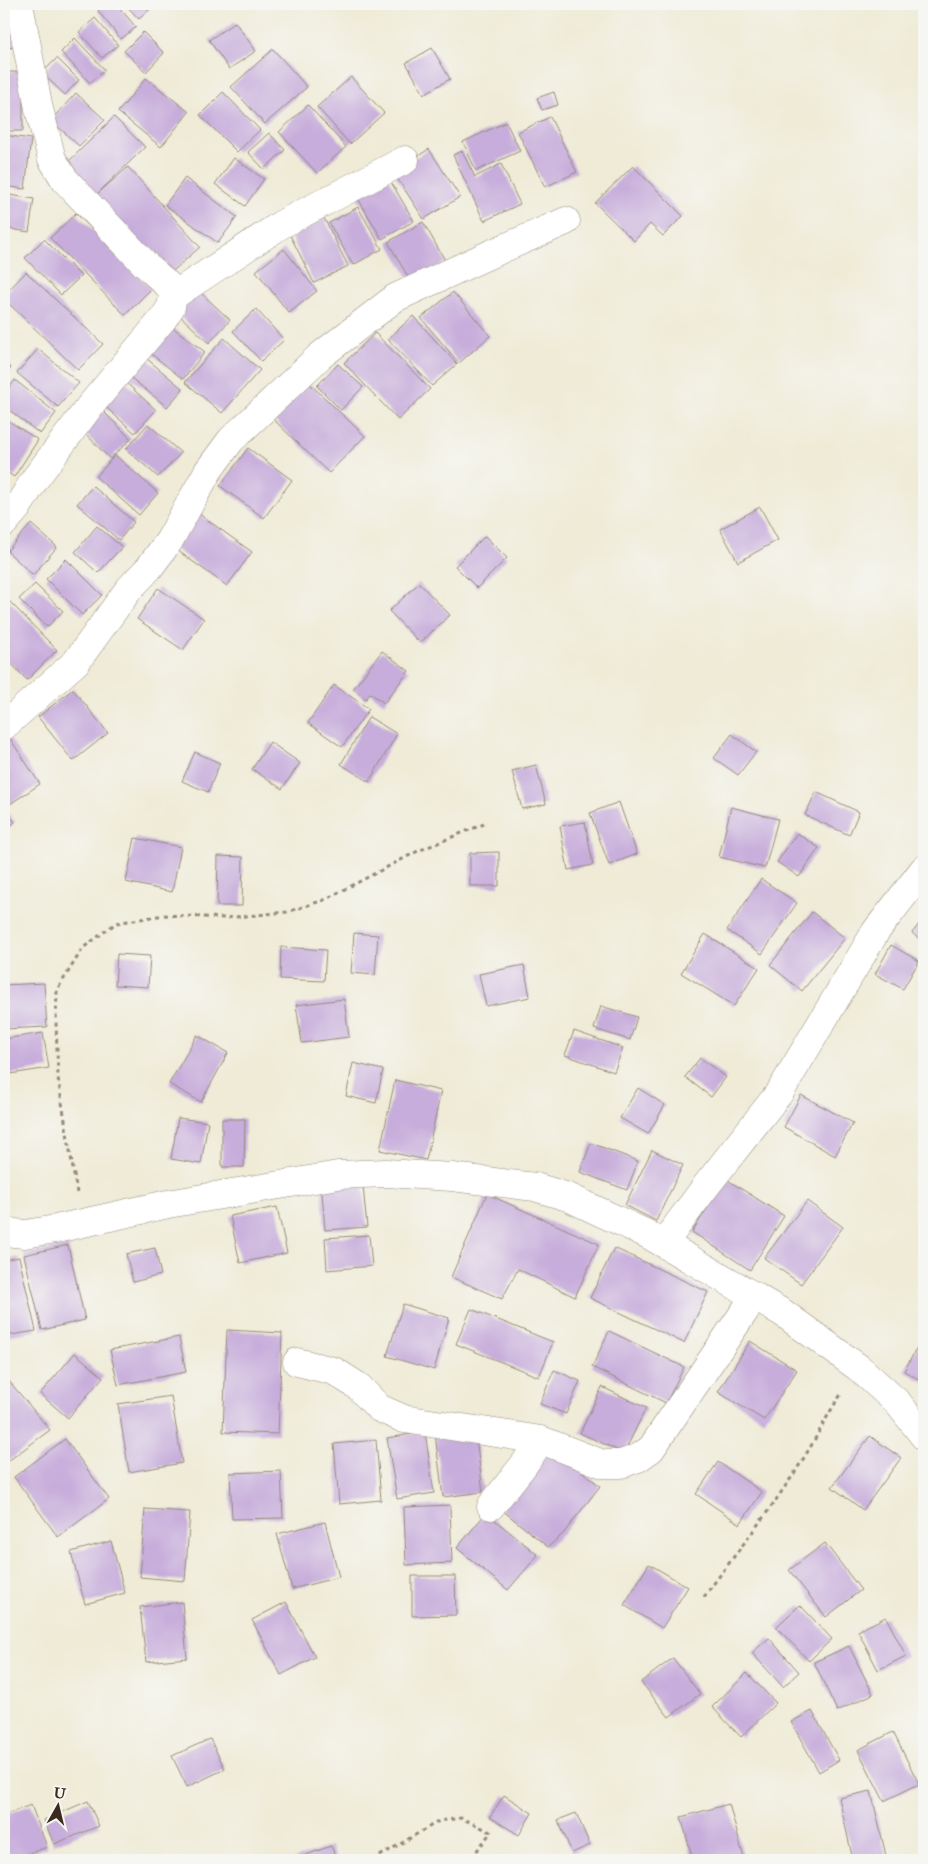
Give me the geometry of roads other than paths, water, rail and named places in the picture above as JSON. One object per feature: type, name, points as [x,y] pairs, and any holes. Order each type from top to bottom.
[{"type":"street","points":[[4,523],[18,508],[35,479],[90,406],[163,319],[170,307],[173,296],[170,287],[145,264],[65,180],[52,159],[39,109],[19,4]]},
{"type":"street","points":[[173,296],[282,224],[405,160]]},
{"type":"street","points":[[4,726],[76,662],[129,589],[149,568],[169,541],[208,471],[232,440],[320,356],[395,298],[566,221]]},
{"type":"street","points":[[664,1243],[780,1092],[876,931],[924,869]]},
{"type":"street","points":[[4,1232],[25,1234],[56,1229],[168,1204],[338,1175],[386,1174],[452,1177],[536,1187],[568,1197],[664,1243],[783,1313],[859,1368],[898,1403],[924,1436]]},
{"type":"street","points":[[296,1362],[334,1372],[359,1387],[365,1396],[379,1408],[404,1419],[541,1440],[591,1460],[612,1465],[621,1464],[638,1458],[651,1449],[754,1296]]},
{"type":"street","points":[[491,1506],[541,1440]]}]
